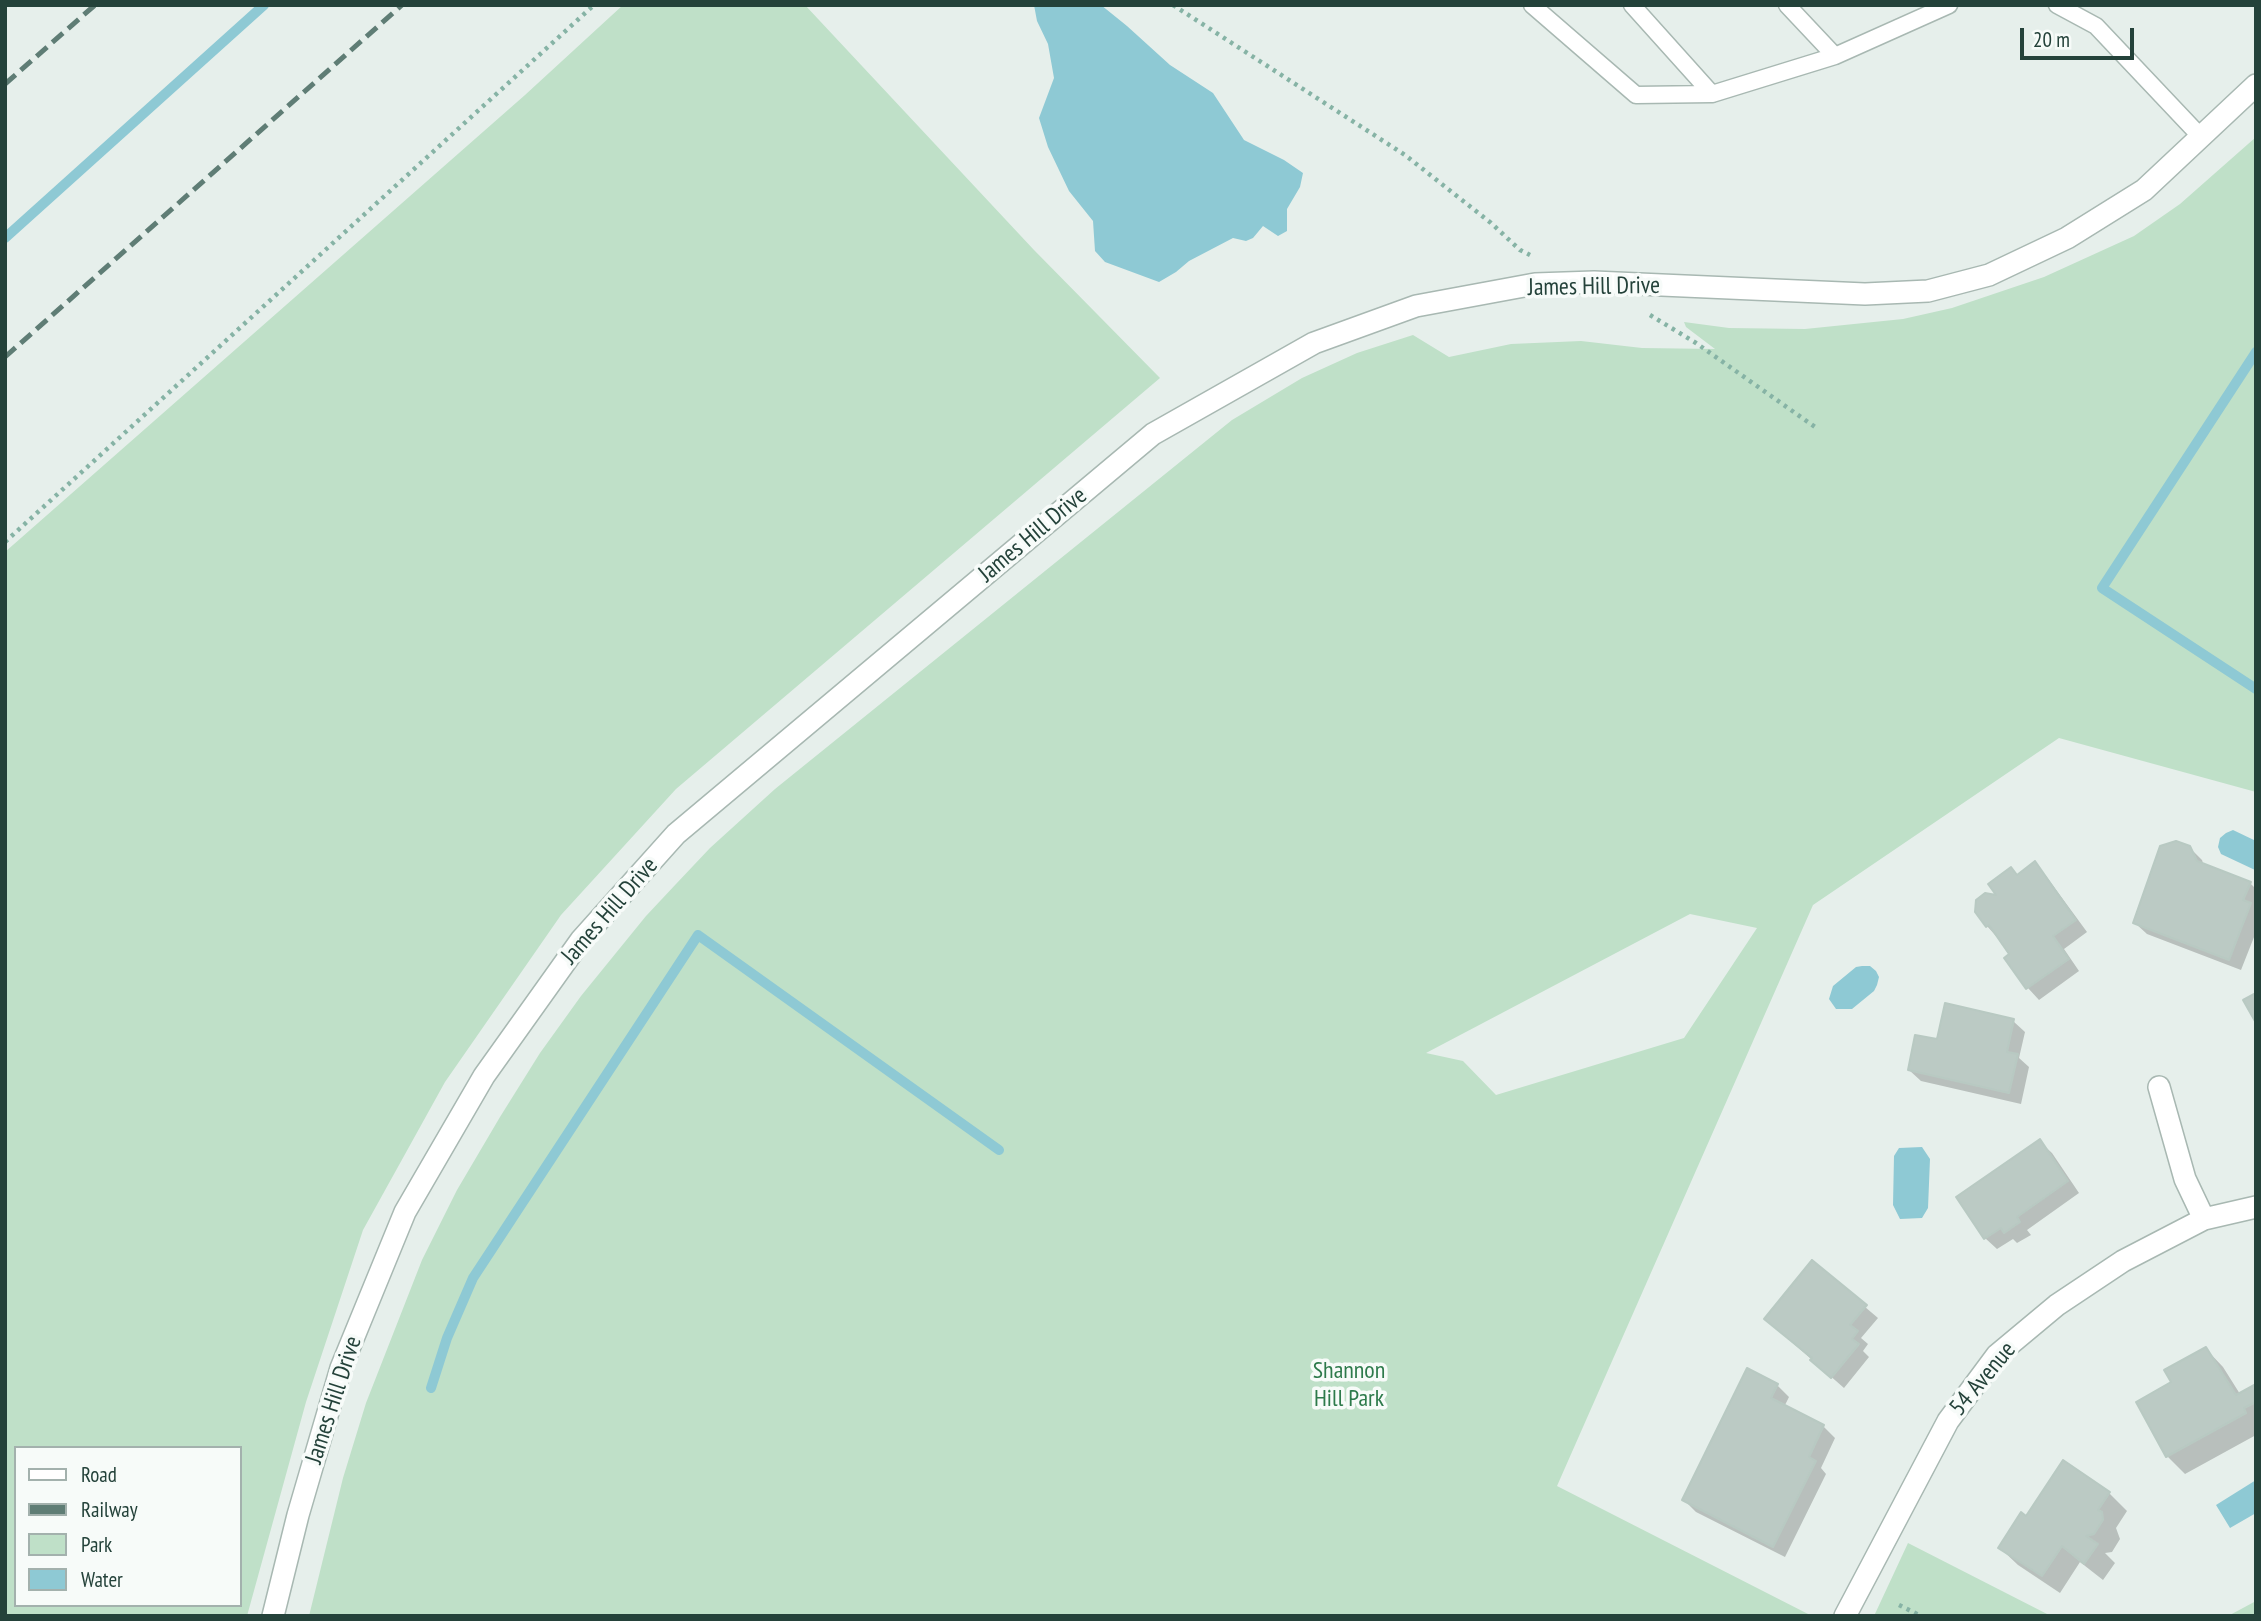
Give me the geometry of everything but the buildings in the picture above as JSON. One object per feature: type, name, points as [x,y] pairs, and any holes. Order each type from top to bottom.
[{"type":"street","name":"James Hill Drive","points":[[273,1616],[298,1515],[341,1368],[405,1212],[484,1076],[581,940],[676,834],[1153,435],[1314,343],[1416,306],[1535,284],[1594,282],[1865,294],[1928,290],[1989,275],[2067,238],[2144,190],[2256,85]]},
{"type":"street","points":[[2159,1087],[2185,1179],[2204,1219]]},
{"type":"street","name":"54 Avenue","points":[[1845,1616],[1948,1421],[1997,1355],[2057,1305],[2123,1261],[2204,1219],[2256,1207]]},
{"type":"lane","points":[[1532,5],[1636,95],[1712,94],[1835,56],[1941,6]]},
{"type":"lane","points":[[1632,5],[1712,94]]},
{"type":"lane","points":[[1787,5],[1835,56]]},
{"type":"lane","points":[[2057,5],[2096,26],[2201,137]]},
{"type":"path","points":[[5,542],[594,5]]},
{"type":"path","points":[[1173,5],[1405,155],[1475,210],[1520,250],[1532,256]]},
{"type":"path","points":[[1639,309],[1696,343],[1815,427]]},
{"type":"path","points":[[1899,1605],[1921,1616]]},
{"type":"green space","points":[[623,5],[805,5],[1034,250],[1160,378],[676,789],[561,915],[445,1082],[363,1230],[306,1402],[247,1616],[5,1616],[5,552],[525,95]]},
{"type":"green space","name":"Shannon Hill Park","points":[[2256,137],[2256,792],[2059,738],[1813,905],[1557,1486],[1812,1616],[309,1616],[343,1478],[366,1403],[422,1260],[457,1190],[500,1117],[540,1053],[581,996],[646,916],[710,848],[775,789],[1232,420],[1302,378],[1357,353],[1413,335],[1449,357],[1511,344],[1581,341],[1642,348],[1715,349],[1686,327],[1684,322],[1729,328],[1805,329],[1903,319],[1952,308],[2044,277],[2134,236],[2180,204]],"holes":[[[1690,914],[1757,928],[1684,1038],[1496,1095],[1463,1061],[1426,1053]]]},
{"type":"green space","points":[[1908,1543],[2051,1616],[1874,1616]]},
{"type":"green space","points":[[2256,1601],[2256,1616],[2228,1616]]},
{"type":"water","points":[[1034,5],[1101,5],[1170,65],[1213,93],[1244,140],[1303,173],[1300,187],[1287,209],[1287,231],[1278,236],[1263,226],[1253,238],[1246,241],[1233,238],[1189,261],[1159,282],[1105,262],[1095,251],[1093,221],[1069,191],[1048,147],[1039,118],[1054,78],[1048,44],[1037,21]]},
{"type":"water","points":[[2233,830],[2256,841],[2256,872],[2221,854],[2218,847],[2220,838]]},
{"type":"water","points":[[1870,966],[1879,977],[1874,991],[1852,1009],[1836,1009],[1829,999],[1833,986],[1856,967]]},
{"type":"water","points":[[1922,1147],[1930,1159],[1928,1208],[1922,1218],[1900,1219],[1893,1205],[1894,1156],[1899,1148]]},
{"type":"water","points":[[2256,1480],[2256,1513],[2230,1528],[2216,1505]]},
{"type":"waterway","points":[[5,238],[264,5]]},
{"type":"waterway","points":[[2256,352],[2102,588],[2256,689]]},
{"type":"waterway","points":[[431,1388],[447,1338],[473,1278],[698,935],[999,1150]]},
{"type":"railway","points":[[5,84],[95,5]]},
{"type":"railway","points":[[5,357],[402,5]]}]
